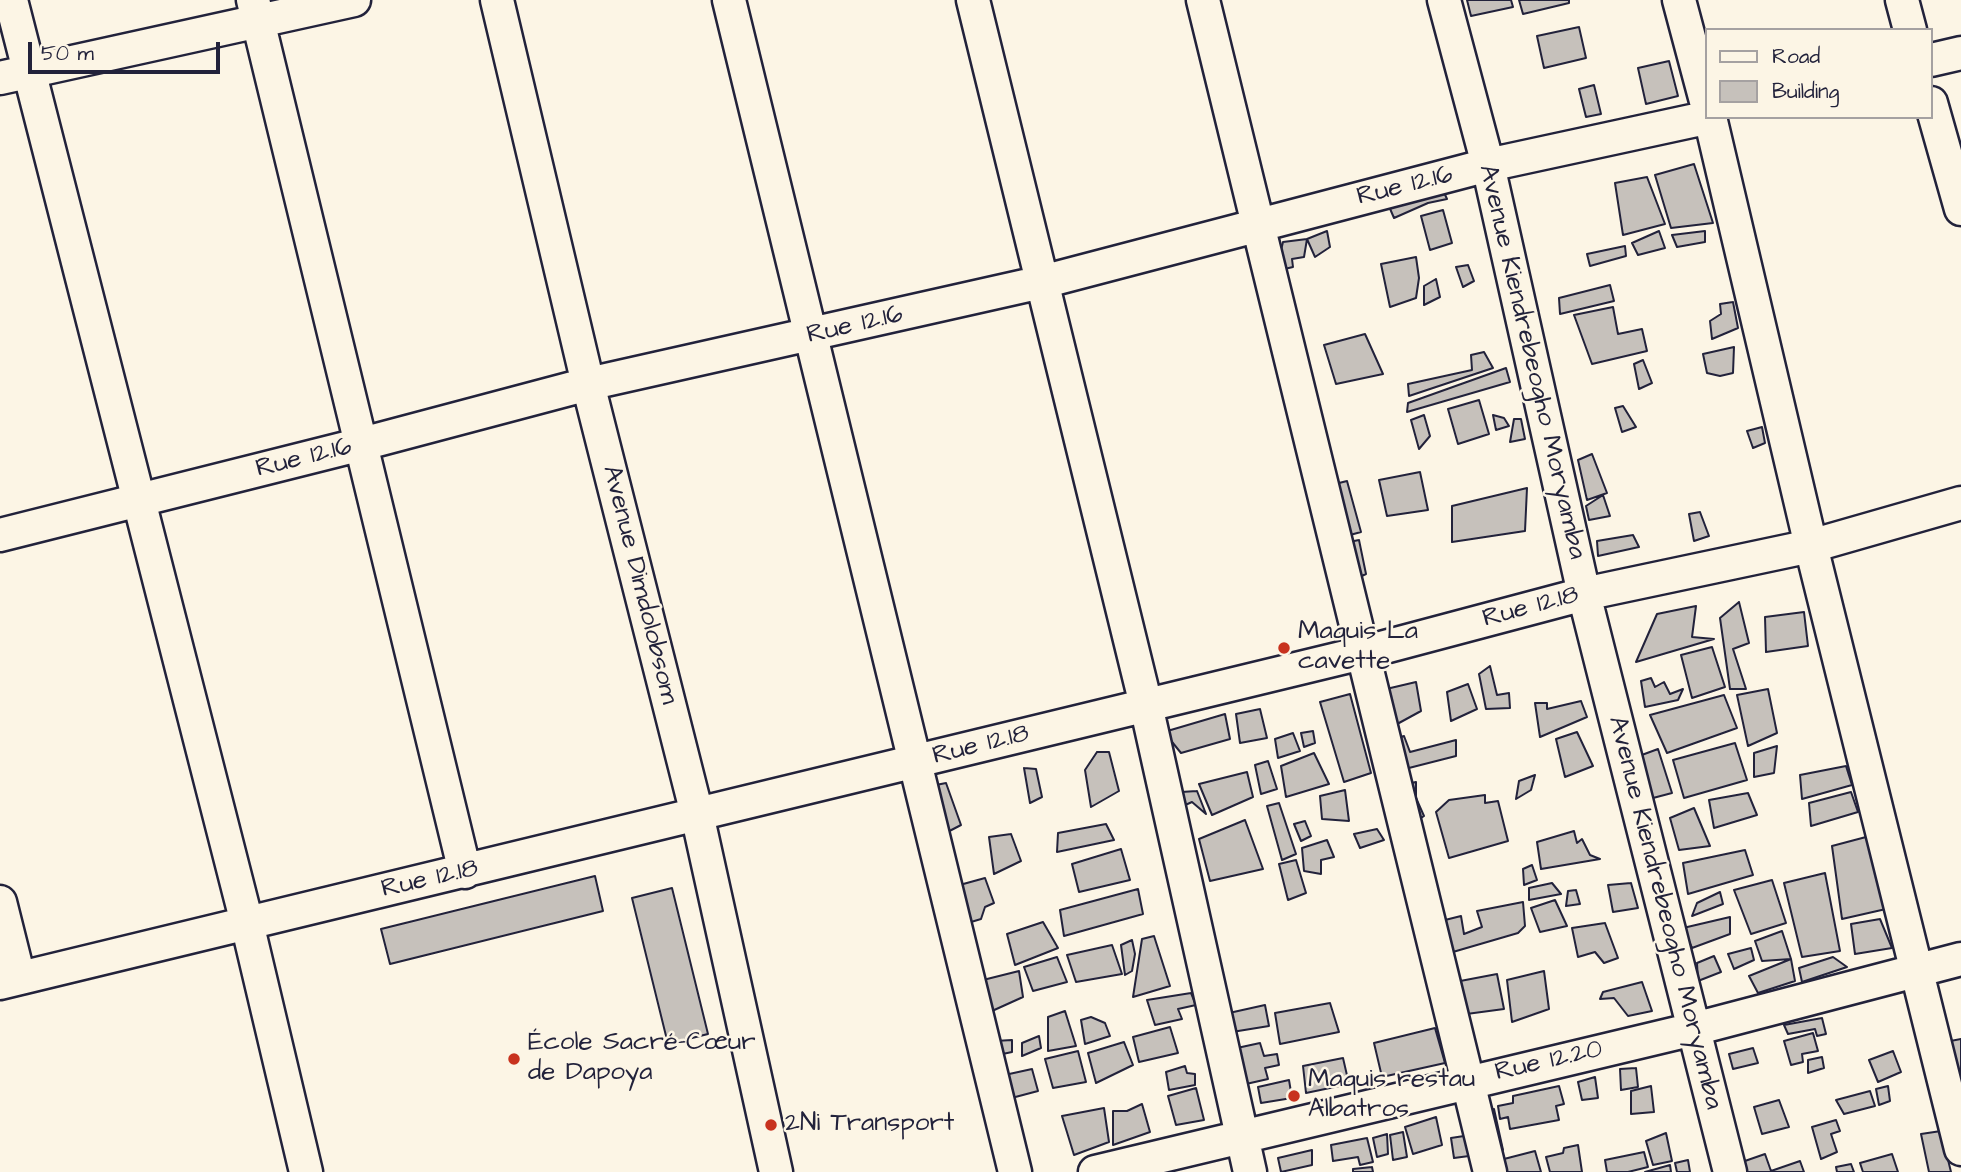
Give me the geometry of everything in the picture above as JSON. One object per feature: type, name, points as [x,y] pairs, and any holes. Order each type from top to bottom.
[{"type":"street","points":[[11,0],[14,75],[140,501],[247,923],[306,1172]]},
{"type":"street","points":[[14,75],[255,10],[354,0]]},
{"type":"street","name":"Avenue Dimdolobsom","points":[[497,0],[588,384],[697,814],[776,1172]]},
{"type":"street","points":[[729,0],[1014,1172]]},
{"type":"street","points":[[973,0],[1146,705],[1250,1172]]},
{"type":"street","points":[[1203,0],[1490,1172]]},
{"type":"street","name":"Avenue Kiendrebeogho Moryamba","points":[[1444,0],[1488,165],[1584,594],[1730,1172]]},
{"type":"street","points":[[1679,0],[1706,102]]},
{"type":"street","points":[[1902,0],[1909,28]]},
{"type":"street","points":[[255,10],[465,872]]},
{"type":"street","points":[[1933,60],[1961,53]]},
{"type":"street","points":[[1933,110],[1961,209]]},
{"type":"street","name":"Rue 12.16","points":[[0,535],[588,384],[1042,282],[1488,165],[1706,118]]},
{"type":"street","points":[[1710,119],[1811,546],[1961,1149]]},
{"type":"street","name":"Rue 12.18","points":[[10,980],[915,763],[1362,653],[1584,594],[1811,546],[1961,503]]},
{"type":"street","points":[[0,901],[10,980]]},
{"type":"street","name":"Rue 12.20","points":[[1095,1172],[1467,1081],[1694,1029],[1961,959]]},
{"type":"building","points":[[1467,0],[1511,0],[1513,7],[1471,16]]},
{"type":"building","points":[[1519,0],[1569,0],[1569,3],[1523,14]]},
{"type":"building","points":[[1579,27],[1586,58],[1544,68],[1537,36]]},
{"type":"building","points":[[1669,61],[1678,96],[1646,104],[1638,68]]},
{"type":"building","points":[[1594,85],[1601,114],[1586,117],[1579,89]]},
{"type":"building","points":[[1694,164],[1713,223],[1671,228],[1655,175]]},
{"type":"building","points":[[1647,177],[1665,224],[1623,235],[1615,183]]},
{"type":"building","points":[[1442,188],[1447,199],[1428,203],[1394,218],[1388,204]]},
{"type":"building","points":[[1443,210],[1452,243],[1430,250],[1421,216]]},
{"type":"building","points":[[1327,231],[1330,247],[1315,257],[1307,239]]},
{"type":"building","points":[[1659,231],[1665,248],[1638,255],[1632,243]]},
{"type":"building","points":[[1705,231],[1705,242],[1677,247],[1672,235]]},
{"type":"building","points":[[1307,239],[1304,257],[1292,259],[1293,267],[1276,271],[1283,242]]},
{"type":"building","points":[[1625,246],[1626,256],[1590,266],[1587,254]]},
{"type":"building","points":[[1416,257],[1419,278],[1416,298],[1390,307],[1381,264]]},
{"type":"building","points":[[1468,265],[1474,281],[1463,287],[1456,267]]},
{"type":"building","points":[[1436,279],[1440,297],[1424,305],[1424,286]]},
{"type":"building","points":[[1610,285],[1614,301],[1560,314],[1559,298]]},
{"type":"building","points":[[1733,302],[1738,328],[1712,339],[1710,321],[1721,314],[1720,304]]},
{"type":"building","points":[[1613,307],[1618,334],[1642,329],[1647,351],[1592,364],[1574,315]]},
{"type":"building","points":[[1365,334],[1383,374],[1336,384],[1324,345]]},
{"type":"building","points":[[1734,347],[1733,373],[1720,376],[1707,373],[1703,354]]},
{"type":"building","points":[[1484,352],[1493,368],[1409,396],[1408,384],[1472,370],[1471,355]]},
{"type":"building","points":[[1643,360],[1652,383],[1639,389],[1634,364]]},
{"type":"building","points":[[1506,368],[1510,382],[1407,412],[1408,403]]},
{"type":"building","points":[[1479,400],[1489,434],[1458,444],[1448,409]]},
{"type":"building","points":[[1623,406],[1636,427],[1622,432],[1615,408]]},
{"type":"building","points":[[1424,415],[1430,436],[1419,449],[1411,420]]},
{"type":"building","points":[[1493,415],[1504,418],[1509,426],[1496,430]]},
{"type":"building","points":[[1514,419],[1521,419],[1525,439],[1510,442]]},
{"type":"building","points":[[1762,427],[1765,443],[1753,448],[1747,431]]},
{"type":"building","points":[[1592,454],[1607,493],[1587,500],[1578,460]]},
{"type":"building","points":[[1420,472],[1428,510],[1387,516],[1379,480]]},
{"type":"building","points":[[1347,481],[1361,532],[1339,538],[1331,485]]},
{"type":"building","points":[[1527,488],[1525,531],[1452,542],[1452,506]]},
{"type":"building","points":[[1603,495],[1610,516],[1589,520],[1586,506]]},
{"type":"building","points":[[1700,512],[1709,536],[1694,541],[1689,514]]},
{"type":"building","points":[[1633,535],[1639,547],[1598,556],[1597,541]]},
{"type":"building","points":[[1359,540],[1366,574],[1351,581],[1344,543]]},
{"type":"building","points":[[1739,602],[1749,643],[1733,649],[1746,689],[1730,689],[1720,618]]},
{"type":"building","points":[[1696,606],[1692,637],[1714,639],[1636,662],[1657,614]]},
{"type":"building","points":[[1804,612],[1808,646],[1766,652],[1765,617]]},
{"type":"building","points":[[1712,647],[1725,687],[1692,698],[1681,655]]},
{"type":"building","points":[[1490,666],[1497,695],[1509,693],[1510,708],[1486,709],[1479,674]]},
{"type":"building","points":[[1651,678],[1655,687],[1664,682],[1670,694],[1683,689],[1678,700],[1645,707],[1641,681]]},
{"type":"building","points":[[1416,682],[1421,711],[1388,729],[1382,690]]},
{"type":"building","points":[[1468,684],[1477,709],[1451,721],[1447,692]]},
{"type":"building","points":[[1768,689],[1777,733],[1748,746],[1737,695]]},
{"type":"building","points":[[1350,694],[1371,773],[1344,782],[1320,702]]},
{"type":"building","points":[[1724,695],[1737,728],[1667,753],[1650,715]]},
{"type":"building","points":[[1581,701],[1587,717],[1540,737],[1535,703],[1547,703],[1547,709]]},
{"type":"building","points":[[1260,709],[1267,738],[1240,743],[1236,714]]},
{"type":"building","points":[[1225,714],[1230,739],[1181,753],[1164,732]]},
{"type":"building","points":[[1313,731],[1315,743],[1304,747],[1301,733]]},
{"type":"building","points":[[1577,732],[1593,766],[1565,777],[1556,739]]},
{"type":"building","points":[[1293,733],[1300,751],[1278,758],[1275,739]]},
{"type":"building","points":[[1404,736],[1410,752],[1456,740],[1456,756],[1401,770],[1392,740]]},
{"type":"building","points":[[1735,743],[1747,780],[1684,798],[1673,760]]},
{"type":"building","points":[[1777,746],[1774,773],[1754,777],[1754,753]]},
{"type":"building","points":[[1658,749],[1672,793],[1653,798],[1639,756]]},
{"type":"building","points":[[1097,752],[1109,752],[1119,791],[1091,807],[1085,770]]},
{"type":"building","points":[[1314,753],[1329,784],[1286,797],[1281,766]]},
{"type":"building","points":[[1268,761],[1277,789],[1261,794],[1255,765]]},
{"type":"building","points":[[1846,766],[1852,785],[1802,799],[1800,775]]},
{"type":"building","points":[[1024,768],[1036,769],[1042,797],[1030,803]]},
{"type":"building","points":[[1247,772],[1253,797],[1212,815],[1199,784]]},
{"type":"building","points":[[1535,775],[1531,790],[1516,799],[1519,781]]},
{"type":"building","points":[[1416,782],[1416,798],[1424,816],[1411,825],[1402,785]]},
{"type":"building","points":[[946,783],[961,825],[938,837],[926,787]]},
{"type":"building","points":[[1345,790],[1349,821],[1322,819],[1320,796]]},
{"type":"building","points":[[1197,791],[1206,814],[1192,802],[1183,806],[1181,792]]},
{"type":"building","points":[[1851,792],[1858,812],[1811,826],[1809,803]]},
{"type":"building","points":[[1748,793],[1757,815],[1714,828],[1709,800]]},
{"type":"building","points":[[1485,795],[1485,803],[1498,801],[1508,841],[1449,858],[1436,812],[1449,800]]},
{"type":"building","points":[[1279,803],[1296,854],[1282,860],[1267,806]]},
{"type":"building","points":[[1694,808],[1710,846],[1679,850],[1670,818]]},
{"type":"building","points":[[1245,820],[1263,869],[1210,881],[1199,839]]},
{"type":"building","points":[[1305,821],[1311,836],[1301,841],[1294,824]]},
{"type":"building","points":[[1106,824],[1114,840],[1057,852],[1058,833]]},
{"type":"building","points":[[1377,829],[1384,840],[1360,848],[1354,834]]},
{"type":"building","points":[[1574,831],[1577,843],[1582,839],[1590,855],[1600,859],[1541,869],[1537,842]]},
{"type":"building","points":[[1011,834],[1021,861],[994,874],[989,837]]},
{"type":"building","points":[[1866,837],[1886,909],[1842,919],[1832,846]]},
{"type":"building","points":[[1327,840],[1334,857],[1321,860],[1321,874],[1304,871],[1302,848]]},
{"type":"building","points":[[1121,849],[1130,880],[1079,892],[1072,864]]},
{"type":"building","points":[[1745,850],[1753,875],[1688,894],[1683,863]]},
{"type":"building","points":[[1296,860],[1306,893],[1288,900],[1279,864]]},
{"type":"building","points":[[1532,865],[1537,880],[1524,885],[1523,869]]},
{"type":"building","points":[[1825,873],[1840,951],[1802,957],[1784,883]]},
{"type":"building","points":[[595,876],[603,911],[390,964],[381,929]]},
{"type":"building","points":[[985,878],[994,903],[985,907],[981,919],[961,925],[956,886]]},
{"type":"building","points":[[1772,880],[1786,923],[1751,934],[1734,890]]},
{"type":"building","points":[[1552,883],[1561,894],[1529,900],[1529,888]]},
{"type":"building","points":[[1631,883],[1638,908],[1613,912],[1608,885]]},
{"type":"building","points":[[672,888],[708,1034],[668,1044],[632,898]]},
{"type":"building","points":[[1138,889],[1143,914],[1064,936],[1060,910]]},
{"type":"building","points":[[1576,890],[1580,904],[1566,906],[1568,891]]},
{"type":"building","points":[[1720,892],[1723,904],[1692,916],[1697,903]]},
{"type":"building","points":[[1555,900],[1567,926],[1540,932],[1531,908]]},
{"type":"building","points":[[1523,902],[1525,926],[1518,933],[1446,954],[1437,922],[1461,916],[1464,934],[1482,927],[1477,911]]},
{"type":"building","points":[[1730,917],[1730,934],[1692,948],[1683,928]]},
{"type":"building","points":[[1880,919],[1892,948],[1855,954],[1851,924]]},
{"type":"building","points":[[1043,922],[1058,948],[1015,965],[1007,934]]},
{"type":"building","points":[[1605,923],[1618,958],[1604,963],[1595,952],[1578,957],[1572,928]]},
{"type":"building","points":[[1782,931],[1791,959],[1762,961],[1755,941]]},
{"type":"building","points":[[1154,936],[1170,986],[1133,997],[1142,939]]},
{"type":"building","points":[[1132,940],[1135,954],[1132,971],[1125,975],[1121,945]]},
{"type":"building","points":[[1112,945],[1122,974],[1076,982],[1067,955]]},
{"type":"building","points":[[1751,948],[1754,960],[1734,969],[1728,954]]},
{"type":"building","points":[[1714,956],[1721,972],[1698,981],[1697,963]]},
{"type":"building","points":[[1057,957],[1067,982],[1033,991],[1024,967]]},
{"type":"building","points":[[1833,957],[1847,967],[1802,982],[1799,968]]},
{"type":"building","points":[[1791,959],[1795,981],[1758,993],[1749,976]]},
{"type":"building","points":[[1019,971],[1023,997],[992,1011],[983,980]]},
{"type":"building","points":[[1544,971],[1549,1009],[1512,1022],[1507,980]]},
{"type":"building","points":[[1497,974],[1504,1009],[1459,1015],[1455,982]]},
{"type":"building","points":[[1642,982],[1652,1011],[1628,1016],[1614,998],[1600,999],[1603,992]]},
{"type":"building","points":[[1191,993],[1196,1005],[1178,1009],[1182,1019],[1155,1025],[1147,1000]]},
{"type":"building","points":[[1330,1003],[1339,1032],[1280,1044],[1275,1013]]},
{"type":"building","points":[[1265,1005],[1269,1026],[1232,1032],[1229,1013]]},
{"type":"building","points":[[1065,1011],[1076,1046],[1048,1051],[1048,1017]]},
{"type":"building","points":[[1091,1017],[1105,1023],[1110,1036],[1085,1044],[1081,1020]]},
{"type":"building","points":[[1822,1018],[1826,1034],[1817,1036],[1815,1029],[1788,1034],[1784,1025]]},
{"type":"building","points":[[1170,1027],[1178,1053],[1139,1062],[1133,1037]]},
{"type":"building","points":[[1435,1028],[1445,1063],[1382,1077],[1374,1043]]},
{"type":"building","points":[[1813,1033],[1818,1051],[1802,1054],[1803,1062],[1791,1065],[1784,1041]]},
{"type":"building","points":[[1039,1036],[1041,1048],[1022,1056],[1022,1043]]},
{"type":"building","points":[[1961,1039],[1961,1082],[1949,1085],[1940,1043]]},
{"type":"building","points":[[1012,1040],[1012,1052],[998,1055],[995,1041]]},
{"type":"building","points":[[1124,1042],[1133,1065],[1096,1083],[1088,1053]]},
{"type":"building","points":[[1260,1043],[1264,1056],[1277,1054],[1279,1065],[1265,1068],[1268,1079],[1246,1084],[1237,1048]]},
{"type":"building","points":[[1753,1048],[1758,1063],[1733,1069],[1729,1054]]},
{"type":"building","points":[[1078,1051],[1086,1082],[1053,1088],[1045,1059]]},
{"type":"building","points":[[1893,1051],[1901,1072],[1878,1082],[1869,1060]]},
{"type":"building","points":[[1822,1057],[1824,1068],[1808,1073],[1808,1060]]},
{"type":"building","points":[[1343,1058],[1349,1084],[1306,1093],[1303,1066]]},
{"type":"building","points":[[1185,1066],[1187,1073],[1195,1074],[1195,1085],[1169,1090],[1166,1072]]},
{"type":"building","points":[[1636,1068],[1638,1087],[1621,1090],[1620,1069]]},
{"type":"building","points":[[1032,1069],[1038,1091],[1004,1100],[1000,1076]]},
{"type":"building","points":[[1595,1077],[1598,1098],[1582,1100],[1578,1082]]},
{"type":"building","points":[[1289,1080],[1292,1098],[1261,1103],[1258,1087]]},
{"type":"building","points":[[1559,1086],[1564,1104],[1556,1106],[1559,1120],[1510,1129],[1508,1117],[1500,1119],[1498,1106],[1513,1103],[1513,1096]]},
{"type":"building","points":[[1651,1086],[1654,1112],[1631,1114],[1631,1091]]},
{"type":"building","points":[[1888,1086],[1890,1101],[1879,1105],[1876,1089]]},
{"type":"building","points":[[1196,1088],[1204,1120],[1176,1125],[1168,1096]]},
{"type":"building","points":[[1870,1091],[1875,1106],[1844,1114],[1836,1100]]},
{"type":"building","points":[[1779,1100],[1789,1127],[1762,1134],[1754,1107]]},
{"type":"building","points":[[1142,1104],[1150,1132],[1113,1145],[1113,1111],[1127,1111]]},
{"type":"building","points":[[1104,1108],[1109,1142],[1074,1155],[1062,1116]]},
{"type":"building","points":[[1494,1109],[1503,1150],[1490,1152],[1481,1113]]},
{"type":"building","points":[[1436,1117],[1442,1145],[1413,1154],[1405,1127]]},
{"type":"building","points":[[1836,1120],[1840,1131],[1831,1134],[1837,1152],[1821,1159],[1812,1127]]},
{"type":"building","points":[[1941,1131],[1951,1172],[1929,1172],[1921,1134]]},
{"type":"building","points":[[1403,1132],[1407,1157],[1393,1160],[1390,1135]]},
{"type":"building","points":[[1666,1133],[1672,1161],[1653,1165],[1646,1141]]},
{"type":"building","points":[[1387,1134],[1388,1154],[1377,1157],[1373,1138]]},
{"type":"building","points":[[1464,1136],[1469,1156],[1454,1158],[1451,1138]]},
{"type":"building","points":[[1367,1138],[1373,1162],[1360,1165],[1358,1157],[1333,1161],[1331,1145]]},
{"type":"building","points":[[1578,1145],[1582,1172],[1550,1172],[1546,1157],[1563,1153],[1564,1148]]},
{"type":"building","points":[[1312,1150],[1312,1165],[1281,1172],[1278,1158]]},
{"type":"building","points":[[1535,1151],[1541,1172],[1507,1172],[1504,1159]]},
{"type":"building","points":[[1644,1152],[1648,1167],[1628,1172],[1607,1172],[1605,1160]]},
{"type":"building","points":[[1765,1154],[1771,1171],[1800,1161],[1804,1172],[1744,1172],[1742,1162]]},
{"type":"building","points":[[1892,1154],[1898,1172],[1863,1172],[1860,1163]]},
{"type":"building","points":[[1688,1160],[1690,1172],[1677,1172],[1675,1163]]},
{"type":"building","points":[[1851,1164],[1854,1172],[1837,1172],[1836,1167]]},
{"type":"building","points":[[1670,1165],[1671,1172],[1645,1172]]},
{"type":"building","points":[[1372,1167],[1373,1172],[1353,1172],[1353,1169]]},
{"type":"place","name":"Maquis La cavette","points":[[1284,648]]},
{"type":"place","name":"École Sacré-Cœur de Dapoya","points":[[514,1059]]},
{"type":"place","name":"Maquis restau Albatros","points":[[1294,1096]]},
{"type":"place","name":"2Ni Transport","points":[[771,1125]]}]
